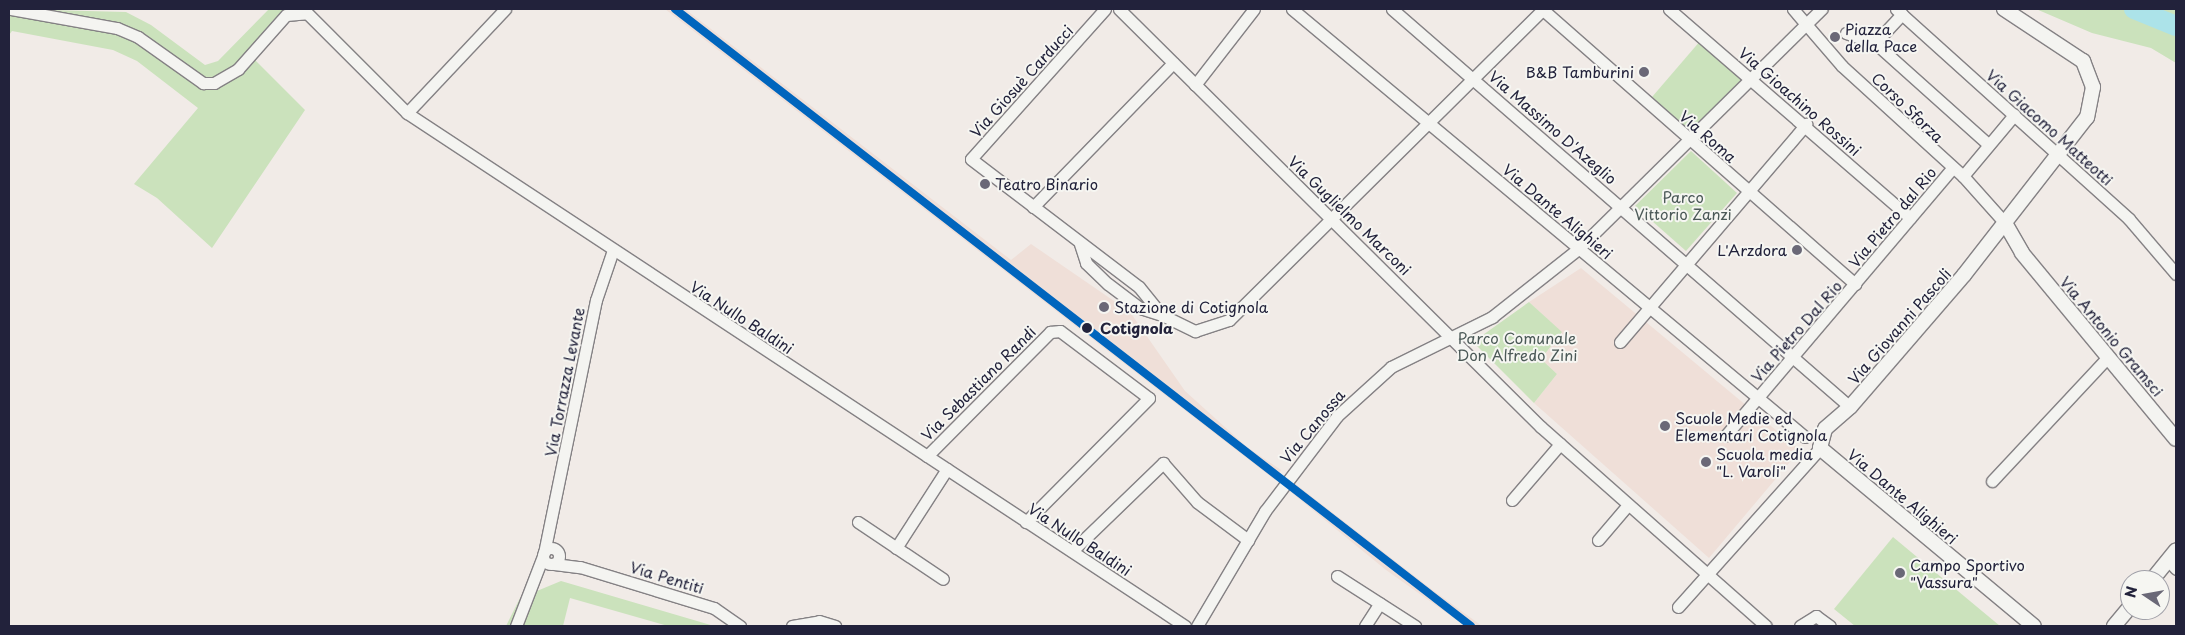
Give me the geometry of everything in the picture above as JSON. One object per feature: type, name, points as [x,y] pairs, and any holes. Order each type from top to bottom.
[{"type":"street","points":[[11,9],[117,28],[158,51],[194,80],[208,83],[238,69],[286,15],[301,10]]},
{"type":"street","points":[[407,113],[504,9]]},
{"type":"street","name":"Via Giosuè Carducci","points":[[1033,207],[971,159],[1105,9]]},
{"type":"street","name":"Via Guglielmo Marconi","points":[[1119,9],[1560,444],[1627,506],[1766,626]]},
{"type":"street","points":[[1195,85],[1254,9]]},
{"type":"street","name":"Via Dante Alighieri","points":[[1292,9],[1805,437]]},
{"type":"street","name":"Via Massimo D'Azeglio","points":[[1392,9],[1796,356],[1850,407]]},
{"type":"street","points":[[1080,244],[1086,263],[1108,284],[1140,308],[1162,315],[1195,331],[1229,320],[1330,216],[1543,9]]},
{"type":"street","name":"Via Roma","points":[[1543,9],[1690,142],[1855,284]]},
{"type":"street","name":"Via Gioachino Rossini","points":[[1669,9],[1806,124],[1910,218]]},
{"type":"street","name":"Corso Sforza","points":[[1793,9],[1810,23],[1842,66],[1951,170],[1963,176],[1986,201],[2009,218]]},
{"type":"street","name":"Via Canossa","points":[[1197,626],[1248,540],[1286,481],[1336,416],[1391,367],[1453,338],[1492,316],[1578,249],[1624,208],[1810,23],[1821,9]]},
{"type":"street","name":"Via Giovanni Pascoli","points":[[1820,448],[1825,429],[1850,407],[1984,250],[2060,156],[2087,117],[2092,97],[2090,74],[2077,54],[2004,9]]},
{"type":"street","name":"Via Nullo Baldini","points":[[301,10],[315,17],[407,113],[1185,626]]},
{"type":"street","points":[[1875,43],[1899,12]]},
{"type":"street","name":"Via Giacomo Matteotti","points":[[1899,12],[2129,219],[2176,274]]},
{"type":"street","points":[[1846,34],[1875,43],[1988,144]]},
{"type":"street","points":[[1162,315],[1138,287],[1033,207],[1173,63]]},
{"type":"street","points":[[1963,176],[2014,115]]},
{"type":"street","points":[[1620,342],[1647,307],[1806,124]]},
{"type":"street","name":"Via Pietro dal Rio","points":[[1855,284],[1951,170]]},
{"type":"street","name":"Via Antonio Gramsci","points":[[2009,218],[2022,253],[2176,439]]},
{"type":"street","points":[[1984,250],[2003,244],[2022,253]]},
{"type":"street","name":"Via Torrazza Levante","points":[[516,626],[543,554],[596,300],[613,250]]},
{"type":"street","name":"Via Pietro Dal Rio","points":[[1726,435],[1796,356],[1855,284]]},
{"type":"street","name":"Via Sebastiano Randi","points":[[927,456],[1050,332],[1060,331],[1149,398],[1026,522]]},
{"type":"street","points":[[1992,481],[2108,357]]},
{"type":"street","points":[[1512,500],[1560,444]]},
{"type":"street","points":[[1678,607],[1705,573],[1820,448]]},
{"type":"street","name":"Via Dante Alighieri","points":[[1820,448],[2034,626]]},
{"type":"street","points":[[1072,551],[1163,463],[1197,502],[1248,540]]},
{"type":"street","points":[[896,548],[947,469]]},
{"type":"street","points":[[1598,540],[1627,506]]},
{"type":"street","name":"Via Torrazza Levante","points":[[534,580],[555,558],[551,522]]},
{"type":"street","points":[[858,522],[943,579]]},
{"type":"street","points":[[543,554],[555,558]]},
{"type":"street","name":"Via Pentiti","points":[[555,558],[714,608],[740,626]]},
{"type":"street","points":[[2162,570],[2173,560]]},
{"type":"street","points":[[1337,576],[1415,626]]},
{"type":"street","points":[[1365,626],[1380,603]]},
{"type":"street","points":[[1800,626],[1809,617],[1820,616],[1830,626]]},
{"type":"street","points":[[792,626],[819,621],[835,626]]},
{"type":"shaded area","points":[[665,9],[685,9],[1011,260],[1031,244],[1130,312],[1185,391],[1247,447],[1281,470],[1275,480]]},
{"type":"shaded area","name":"Scuole Medie ed Elementari Cotignola","points":[[1581,268],[1800,450],[1709,558],[1534,403],[1557,374],[1541,359],[1562,333],[1529,302]]},
{"type":"shaded area","points":[[1293,482],[1482,626],[1465,626],[1386,570],[1287,489]]},
{"type":"green space","points":[[9,9],[126,12],[151,25],[205,65],[218,61],[269,9],[285,9],[291,16],[255,60],[305,110],[212,248],[157,198],[134,184],[198,108],[137,61],[113,50],[12,31],[9,35]]},
{"type":"green space","points":[[2036,9],[2176,9],[2176,63],[2151,48],[2092,33]]},
{"type":"green space","points":[[1701,40],[1747,78],[1691,134],[1652,97]]},
{"type":"green space","name":"Parco Vittorio Zanzi","points":[[1691,151],[1737,193],[1686,251],[1635,206]]},
{"type":"green space","name":"Parco Comunale Don Alfredo Zini","points":[[1529,302],[1562,332],[1541,359],[1557,374],[1534,403],[1473,342]]},
{"type":"green space","name":"Campo Sportivo \"Vassura\"","points":[[1893,537],[2000,626],[1855,626],[1834,609]]},
{"type":"green space","points":[[561,581],[714,626],[668,626],[570,598],[563,626],[506,626],[520,598]]},
{"type":"waterway","points":[[2134,9],[2176,26]]},
{"type":"transit line","points":[[675,9],[1471,626]]},
{"type":"place","name":"Piazza della Pace","points":[[1835,37]]},
{"type":"place","name":"B&B Tamburini","points":[[1644,72]]},
{"type":"place","name":"Teatro Binario","points":[[985,184]]},
{"type":"place","name":"L'Arzdora","points":[[1797,250]]},
{"type":"place","name":"Stazione di Cotignola","points":[[1104,307]]},
{"type":"place","name":"Cotignola","points":[[1087,328]]},
{"type":"place","name":"Scuole Medie ed Elementari Cotignola","points":[[1665,426]]},
{"type":"place","name":"Scuola media \"L. Varoli\"","points":[[1706,462]]},
{"type":"place","name":"Campo Sportivo \"Vassura\"","points":[[1900,573]]}]
